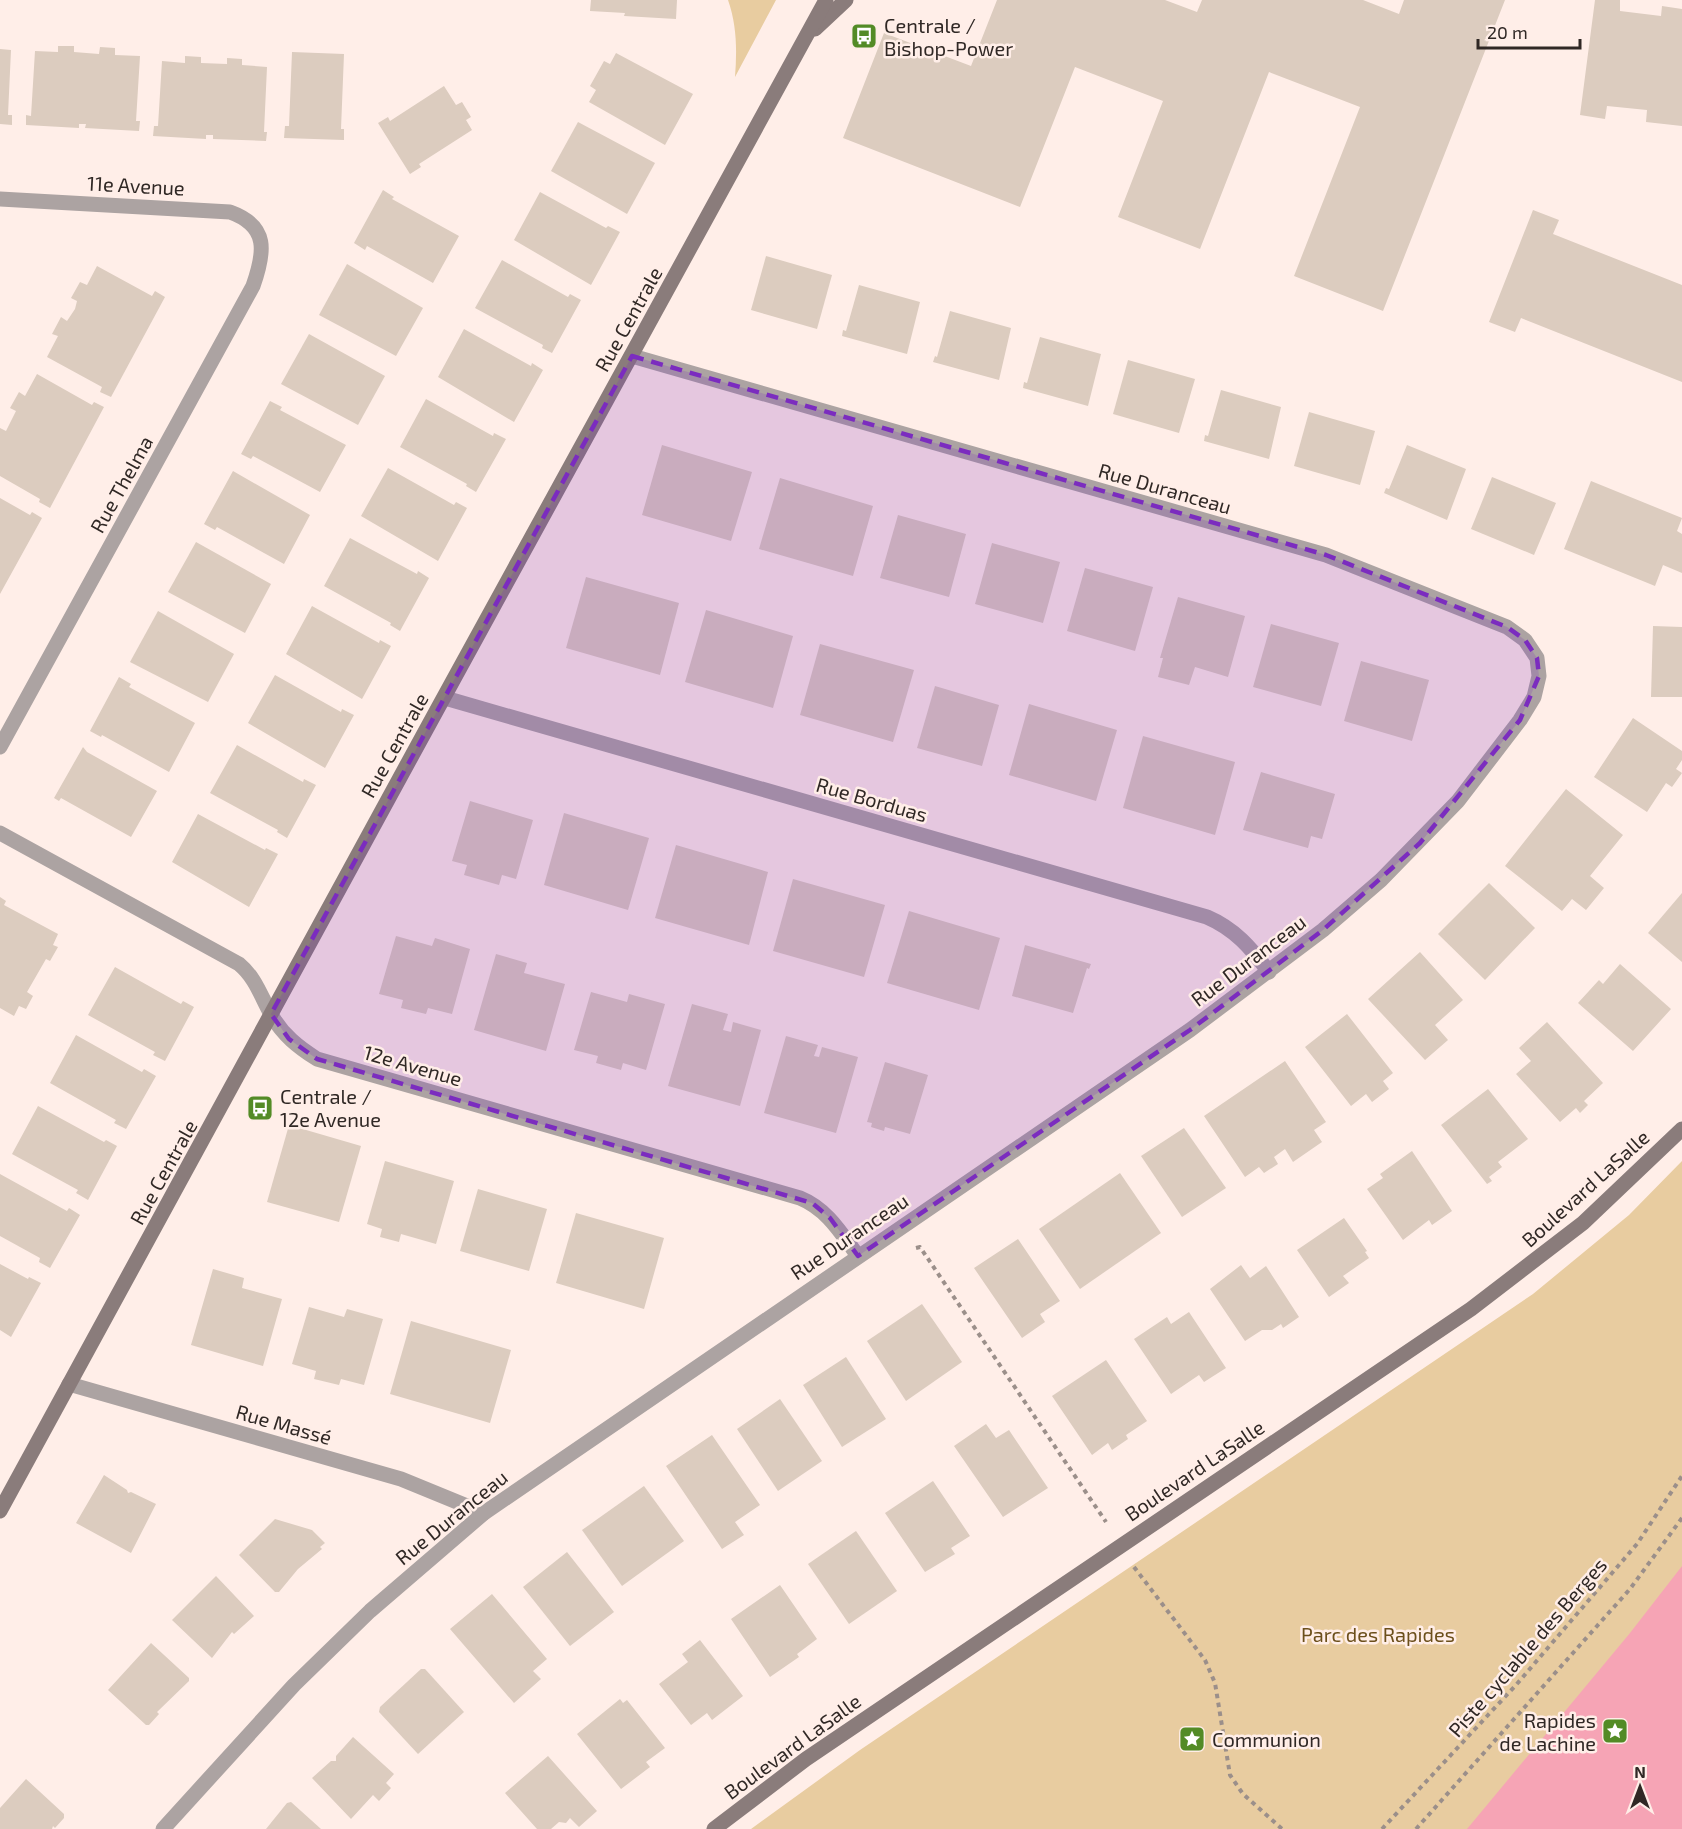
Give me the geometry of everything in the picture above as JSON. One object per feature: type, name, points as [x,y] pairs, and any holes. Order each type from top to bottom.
[{"type":"street","name":"Rue Centrale","points":[[0,1511],[272,1014],[308,943],[445,698],[826,0]]},
{"type":"street","points":[[804,39],[846,0]]},
{"type":"street","name":"11e Avenue","points":[[0,199],[230,212],[254,224],[260,235]]},
{"type":"street","name":"Rue Thelma","points":[[0,747],[253,286],[260,268],[260,235]]},
{"type":"street","name":"Rue Duranceau","points":[[163,1829],[294,1685],[370,1611],[484,1513],[1180,1036],[1269,972],[1381,880],[1450,810],[1490,761],[1534,697],[1539,676],[1537,658],[1525,640],[1506,627],[1326,555],[632,356]]},
{"type":"street","name":"Rue Borduas","points":[[445,698],[1207,917],[1224,925],[1239,936],[1269,972]]},
{"type":"street","name":"12e Avenue","points":[[0,833],[238,964],[255,981],[272,1014],[289,1039],[317,1059],[812,1203],[830,1218],[858,1256]]},
{"type":"street","name":"Boulevard LaSalle","points":[[714,1829],[806,1759],[1471,1309],[1583,1223],[1682,1129]]},
{"type":"street","name":"Rue Massé","points":[[69,1384],[401,1479],[484,1513]]},
{"type":"path","points":[[920,1247],[1106,1522]]},
{"type":"path","name":"Piste cyclable des Berges","points":[[1382,1829],[1516,1685],[1629,1553],[1682,1476]]},
{"type":"path","points":[[1416,1829],[1630,1589],[1682,1518]]},
{"type":"path","points":[[1134,1566],[1205,1660],[1215,1683],[1230,1775],[1243,1794],[1282,1829]]},
{"type":"highlighted area","points":[[632,356],[1326,555],[1507,627],[1525,640],[1537,658],[1539,676],[1520,720],[1420,843],[1323,930],[1190,1030],[858,1256],[830,1218],[812,1203],[317,1059],[289,1039],[271,1014]]},
{"type":"green space","points":[[728,0],[776,0],[735,77],[736,38]]},
{"type":"green space","name":"Parc des Rapides","points":[[1682,1161],[1682,1829],[751,1829],[860,1750],[1533,1294],[1629,1215]]},
{"type":"shaded area","name":"Rapides de Lachine","points":[[1682,1566],[1682,1829],[1467,1829],[1630,1633]]},
{"type":"building","points":[[591,0],[677,0],[676,19],[624,16],[625,13],[590,11]]},
{"type":"building","points":[[997,0],[1165,0],[1197,12],[1202,0],[1363,0],[1399,14],[1404,0],[1505,0],[1383,311],[1294,276],[1360,107],[1269,72],[1200,249],[1118,217],[1163,101],[1075,67],[1020,207],[843,138],[884,33],[971,66]]},
{"type":"building","points":[[1595,0],[1620,0],[1620,11],[1661,16],[1662,6],[1682,9],[1682,126],[1646,122],[1647,110],[1607,106],[1605,119],[1580,115]]},
{"type":"building","points":[[866,25],[874,29],[863,48],[855,43]]},
{"type":"building","points":[[58,46],[74,46],[74,52],[99,54],[100,47],[115,48],[115,55],[140,56],[136,121],[140,121],[139,131],[85,128],[86,124],[79,124],[79,128],[26,125],[26,115],[31,116],[35,51],[58,52]]},
{"type":"building","points":[[0,49],[11,50],[8,115],[12,115],[12,125],[0,124]]},
{"type":"building","points":[[292,52],[344,54],[341,129],[344,129],[344,140],[284,138],[285,126],[289,126]]},
{"type":"building","points":[[616,53],[693,94],[665,145],[589,102],[596,90],[590,86],[604,61],[610,64]]},
{"type":"building","points":[[185,56],[201,57],[201,63],[227,64],[227,58],[242,59],[242,65],[267,67],[264,132],[267,132],[266,141],[213,139],[213,135],[206,135],[206,139],[153,136],[154,126],[158,126],[162,61],[185,63]]},
{"type":"building","points":[[444,86],[456,105],[462,102],[471,117],[466,120],[472,130],[419,164],[421,167],[410,174],[378,123],[388,117],[390,121]]},
{"type":"building","points":[[578,122],[655,163],[627,214],[551,171]]},
{"type":"building","points":[[383,190],[394,197],[392,199],[459,236],[433,283],[367,246],[365,250],[354,243]]},
{"type":"building","points":[[540,192],[606,228],[608,226],[620,232],[591,285],[514,240]]},
{"type":"building","points":[[1533,210],[1559,220],[1553,234],[1682,285],[1682,382],[1521,318],[1515,332],[1489,322]]},
{"type":"building","points":[[766,256],[832,275],[817,329],[751,310]]},
{"type":"building","points":[[502,260],[568,297],[570,294],[581,300],[552,353],[542,348],[543,345],[475,308]]},
{"type":"building","points":[[347,264],[423,308],[396,356],[319,315]]},
{"type":"building","points":[[97,266],[152,296],[155,291],[165,297],[111,397],[100,392],[102,387],[47,357],[58,336],[52,334],[61,317],[67,321],[75,309],[77,301],[71,298],[80,282],[87,285]]},
{"type":"building","points":[[859,285],[920,302],[907,354],[842,336],[843,330],[846,331]]},
{"type":"building","points":[[950,311],[1011,328],[999,380],[933,362],[935,356],[937,357]]},
{"type":"building","points":[[464,329],[531,366],[532,363],[543,370],[514,422],[438,377]]},
{"type":"building","points":[[309,334],[385,376],[358,425],[281,384]]},
{"type":"building","points":[[1040,337],[1101,354],[1088,406],[1023,388],[1024,382],[1027,383]]},
{"type":"building","points":[[1128,360],[1195,379],[1179,433],[1113,414]]},
{"type":"building","points":[[37,374],[92,405],[94,402],[104,407],[50,508],[39,502],[40,499],[0,476],[0,428],[6,431],[16,411],[10,408],[19,392],[25,396]]},
{"type":"building","points":[[1221,390],[1281,407],[1269,459],[1204,441],[1205,435],[1208,436]]},
{"type":"building","points":[[426,399],[493,436],[494,433],[506,439],[476,492],[466,486],[467,484],[400,447]]},
{"type":"building","points":[[270,401],[282,407],[280,410],[346,445],[320,492],[253,456],[251,459],[241,454]]},
{"type":"building","points":[[1309,412],[1375,431],[1360,485],[1294,466]]},
{"type":"building","points":[[662,445],[752,472],[731,541],[642,515]]},
{"type":"building","points":[[1407,445],[1466,469],[1447,520],[1384,493],[1386,488],[1389,489]]},
{"type":"building","points":[[388,468],[454,505],[456,502],[467,508],[438,561],[361,516]]},
{"type":"building","points":[[233,471],[310,515],[284,564],[217,527],[215,530],[204,524]]},
{"type":"building","points":[[1492,477],[1556,503],[1534,555],[1471,529]]},
{"type":"building","points":[[780,478],[873,506],[853,576],[759,549]]},
{"type":"building","points":[[1591,481],[1682,518],[1677,531],[1682,534],[1682,573],[1663,565],[1655,586],[1564,549]]},
{"type":"building","points":[[0,498],[30,515],[32,512],[42,518],[0,594]]},
{"type":"building","points":[[898,515],[966,534],[949,597],[880,578]]},
{"type":"building","points":[[350,538],[417,574],[418,571],[429,578],[400,631],[390,625],[391,623],[324,586]]},
{"type":"building","points":[[196,542],[271,584],[245,633],[168,592]]},
{"type":"building","points":[[992,543],[1060,562],[1043,623],[975,604]]},
{"type":"building","points":[[1085,568],[1153,587],[1135,651],[1067,631]]},
{"type":"building","points":[[586,577],[679,603],[660,675],[566,648]]},
{"type":"building","points":[[1178,597],[1245,616],[1228,677],[1195,667],[1189,685],[1158,677],[1163,658],[1160,658]]},
{"type":"building","points":[[312,606],[379,643],[380,640],[391,646],[362,699],[286,654]]},
{"type":"building","points":[[706,610],[793,636],[773,708],[685,682]]},
{"type":"building","points":[[158,611],[234,654],[208,702],[130,662]]},
{"type":"building","points":[[1271,624],[1339,643],[1321,706],[1253,687]]},
{"type":"building","points":[[1653,626],[1682,627],[1682,697],[1651,697]]},
{"type":"building","points":[[820,644],[914,670],[893,742],[800,715]]},
{"type":"building","points":[[1361,661],[1429,680],[1412,741],[1344,721]]},
{"type":"building","points":[[275,675],[341,712],[342,709],[354,715],[325,768],[248,723]]},
{"type":"building","points":[[119,677],[131,684],[129,687],[195,723],[169,772],[102,735],[101,737],[90,731]]},
{"type":"building","points":[[935,686],[999,705],[982,766],[917,748]]},
{"type":"building","points":[[1029,704],[1117,730],[1096,801],[1009,775]]},
{"type":"building","points":[[1633,718],[1682,751],[1682,760],[1676,769],[1682,773],[1672,787],[1666,783],[1647,812],[1594,777]]},
{"type":"building","points":[[1143,736],[1235,762],[1215,835],[1123,808]]},
{"type":"building","points":[[237,745],[303,782],[304,779],[316,785],[287,838],[277,832],[278,830],[210,793]]},
{"type":"building","points":[[83,747],[87,752],[157,791],[131,837],[61,798],[59,801],[54,798]]},
{"type":"building","points":[[1261,772],[1335,794],[1322,839],[1311,836],[1308,848],[1243,830]]},
{"type":"building","points":[[1566,789],[1623,835],[1590,876],[1604,888],[1586,910],[1572,899],[1562,911],[1505,866]]},
{"type":"building","points":[[470,801],[533,820],[516,879],[502,875],[499,885],[464,875],[467,865],[452,861]]},
{"type":"building","points":[[564,813],[649,838],[628,910],[544,885]]},
{"type":"building","points":[[198,814],[265,850],[266,848],[278,854],[249,907],[172,862]]},
{"type":"building","points":[[676,845],[768,872],[749,945],[655,918]]},
{"type":"building","points":[[793,879],[885,905],[864,977],[773,951]]},
{"type":"building","points":[[1489,883],[1535,928],[1485,980],[1438,934]]},
{"type":"building","points":[[1682,893],[1682,962],[1648,933]]},
{"type":"building","points":[[0,897],[6,901],[4,905],[58,934],[53,945],[58,947],[50,961],[46,959],[27,992],[33,996],[26,1009],[19,1006],[14,1016],[0,1008]]},
{"type":"building","points":[[909,911],[1000,938],[979,1010],[887,983]]},
{"type":"building","points":[[396,936],[432,946],[435,938],[470,949],[452,1014],[428,1008],[426,1014],[401,1008],[403,1000],[379,994]]},
{"type":"building","points":[[1025,945],[1091,964],[1089,969],[1087,968],[1073,1013],[1012,996]]},
{"type":"building","points":[[1420,952],[1463,1000],[1435,1025],[1448,1040],[1425,1060],[1368,999]]},
{"type":"building","points":[[496,954],[527,963],[524,973],[565,984],[546,1051],[474,1030]]},
{"type":"building","points":[[1620,964],[1671,1009],[1633,1051],[1578,1003],[1599,980],[1603,984]]},
{"type":"building","points":[[115,967],[181,1004],[183,1001],[194,1007],[165,1061],[153,1055],[155,1052],[88,1015]]},
{"type":"building","points":[[591,992],[627,1002],[629,994],[665,1004],[646,1070],[623,1063],[621,1070],[596,1063],[598,1056],[574,1050]]},
{"type":"building","points":[[692,1004],[728,1014],[723,1030],[731,1032],[733,1022],[761,1030],[740,1106],[668,1086]]},
{"type":"building","points":[[1347,1014],[1393,1073],[1383,1081],[1389,1089],[1372,1102],[1366,1094],[1351,1106],[1305,1047]]},
{"type":"building","points":[[1547,1022],[1603,1083],[1584,1101],[1588,1105],[1580,1113],[1576,1108],[1560,1122],[1516,1074],[1531,1061],[1519,1048]]},
{"type":"building","points":[[76,1035],[142,1072],[144,1069],[156,1076],[126,1129],[114,1123],[116,1120],[50,1083]]},
{"type":"building","points":[[786,1036],[818,1045],[814,1056],[819,1057],[822,1047],[858,1057],[836,1133],[764,1113]]},
{"type":"building","points":[[1285,1061],[1326,1122],[1314,1130],[1322,1142],[1293,1162],[1285,1149],[1274,1157],[1278,1164],[1264,1173],[1259,1167],[1245,1177],[1204,1116]]},
{"type":"building","points":[[885,1062],[928,1075],[910,1134],[885,1127],[884,1131],[871,1127],[872,1123],[867,1122]]},
{"type":"building","points":[[1488,1089],[1528,1139],[1498,1162],[1502,1167],[1489,1177],[1492,1181],[1487,1184],[1441,1125]]},
{"type":"building","points":[[38,1106],[104,1142],[106,1140],[117,1146],[88,1200],[76,1193],[78,1190],[12,1154]]},
{"type":"building","points":[[289,1125],[361,1146],[339,1222],[267,1202]]},
{"type":"building","points":[[1184,1128],[1226,1188],[1182,1217],[1141,1156]]},
{"type":"building","points":[[1412,1151],[1452,1211],[1432,1225],[1429,1220],[1403,1240],[1367,1189],[1383,1178],[1380,1174]]},
{"type":"building","points":[[385,1161],[454,1181],[436,1244],[401,1234],[399,1242],[380,1237],[382,1229],[367,1224]]},
{"type":"building","points":[[1120,1173],[1161,1233],[1080,1289],[1039,1229]]},
{"type":"building","points":[[0,1174],[67,1211],[69,1208],[80,1215],[50,1268],[39,1262],[40,1258],[0,1236]]},
{"type":"building","points":[[478,1189],[547,1209],[529,1271],[460,1251]]},
{"type":"building","points":[[576,1213],[664,1238],[644,1309],[556,1283]]},
{"type":"building","points":[[1344,1218],[1367,1251],[1365,1252],[1369,1258],[1343,1276],[1349,1283],[1329,1297],[1297,1250]]},
{"type":"building","points":[[1018,1239],[1060,1301],[1040,1314],[1045,1322],[1022,1338],[974,1268]]},
{"type":"building","points":[[0,1264],[28,1279],[29,1277],[41,1283],[11,1337],[0,1330]]},
{"type":"building","points":[[1241,1265],[1250,1278],[1266,1266],[1299,1317],[1283,1328],[1281,1324],[1272,1330],[1262,1330],[1245,1341],[1210,1289]]},
{"type":"building","points":[[213,1269],[244,1278],[242,1288],[282,1299],[263,1366],[191,1345]]},
{"type":"building","points":[[922,1304],[962,1362],[906,1401],[867,1341]]},
{"type":"building","points":[[309,1307],[344,1317],[347,1309],[383,1319],[364,1385],[341,1379],[339,1385],[314,1379],[316,1371],[292,1364]]},
{"type":"building","points":[[1189,1312],[1226,1368],[1204,1382],[1199,1375],[1171,1394],[1134,1339],[1167,1317],[1171,1324]]},
{"type":"building","points":[[411,1321],[511,1350],[490,1423],[390,1394]]},
{"type":"building","points":[[846,1357],[886,1419],[842,1447],[803,1385]]},
{"type":"building","points":[[1106,1360],[1147,1421],[1126,1435],[1128,1439],[1112,1450],[1108,1443],[1092,1455],[1052,1396]]},
{"type":"building","points":[[780,1399],[822,1461],[778,1491],[737,1429]]},
{"type":"building","points":[[986,1424],[996,1438],[1009,1430],[1048,1488],[1003,1517],[954,1446]]},
{"type":"building","points":[[712,1435],[760,1505],[735,1522],[744,1535],[722,1549],[666,1466]]},
{"type":"building","points":[[104,1475],[128,1493],[131,1492],[156,1504],[131,1553],[76,1523]]},
{"type":"building","points":[[933,1481],[970,1536],[951,1548],[955,1554],[925,1572],[885,1513]]},
{"type":"building","points":[[644,1486],[684,1541],[622,1586],[582,1530]]},
{"type":"building","points":[[275,1519],[312,1530],[325,1543],[320,1547],[322,1549],[298,1569],[279,1592],[275,1592],[239,1555]]},
{"type":"building","points":[[856,1531],[897,1591],[849,1624],[808,1564]]},
{"type":"building","points":[[567,1552],[614,1612],[570,1646],[523,1587]]},
{"type":"building","points":[[216,1576],[254,1616],[234,1634],[232,1632],[212,1658],[172,1620]]},
{"type":"building","points":[[780,1585],[817,1639],[797,1654],[799,1657],[770,1677],[731,1619]]},
{"type":"building","points":[[492,1594],[547,1659],[533,1671],[541,1679],[514,1703],[450,1629]]},
{"type":"building","points":[[700,1640],[743,1696],[712,1720],[707,1713],[691,1725],[659,1684],[688,1662],[682,1654]]},
{"type":"building","points":[[151,1643],[189,1678],[189,1681],[157,1712],[159,1714],[149,1725],[146,1725],[108,1690]]},
{"type":"building","points":[[421,1669],[425,1669],[464,1712],[418,1754],[379,1712],[380,1707]]},
{"type":"building","points":[[620,1699],[623,1703],[627,1700],[665,1748],[646,1762],[650,1767],[621,1789],[577,1734]]},
{"type":"building","points":[[353,1737],[394,1774],[386,1783],[391,1788],[379,1801],[373,1795],[351,1819],[312,1778],[331,1761],[336,1761],[336,1756]]},
{"type":"building","points":[[548,1756],[597,1811],[579,1827],[570,1818],[566,1823],[559,1822],[551,1829],[537,1829],[505,1793]]},
{"type":"building","points":[[26,1779],[64,1814],[64,1818],[55,1828],[53,1826],[52,1829],[0,1829],[0,1808]]},
{"type":"building","points":[[291,1802],[321,1829],[266,1829],[287,1803]]},
{"type":"place","name":"Centrale / Bishop-Power","points":[[864,36]]},
{"type":"place","name":"Centrale / 12e Avenue","points":[[260,1108]]},
{"type":"place","name":"Rapides de Lachine","points":[[1615,1731]]},
{"type":"place","name":"Communion","points":[[1192,1739]]}]
